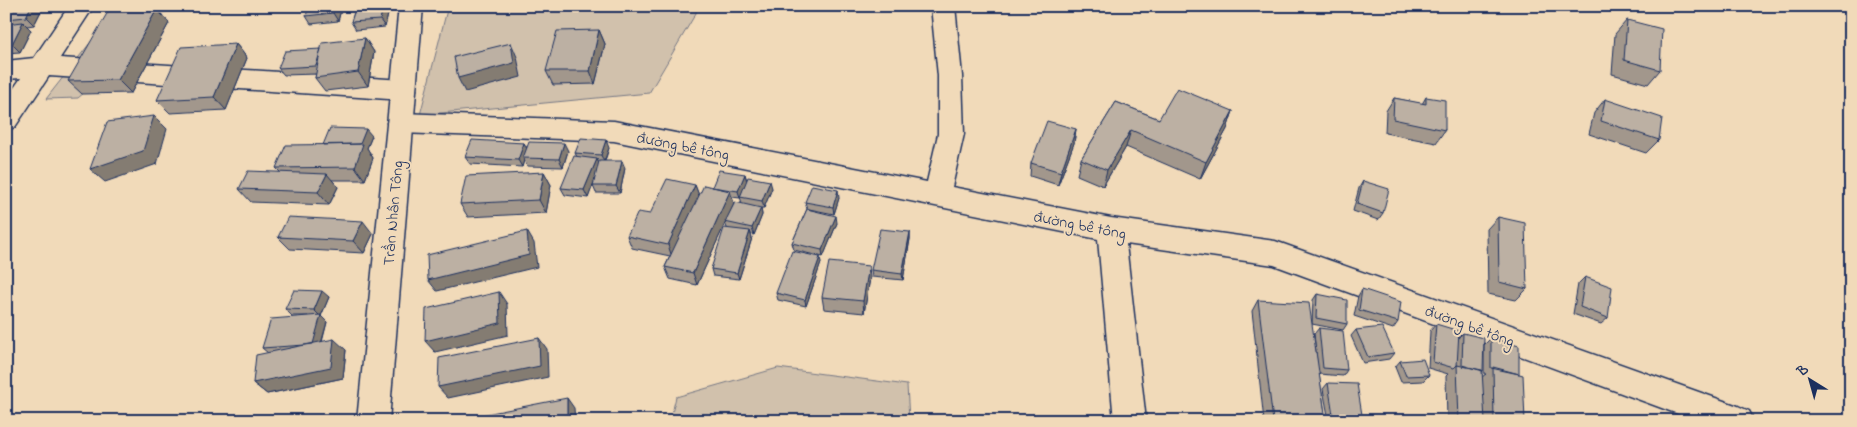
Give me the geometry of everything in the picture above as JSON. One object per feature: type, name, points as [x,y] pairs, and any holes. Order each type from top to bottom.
[{"type":"street","points":[[6,120],[82,6]]},
{"type":"street","name":"Trần Nhân Tông","points":[[373,421],[411,6]]},
{"type":"street","points":[[937,196],[951,134],[950,76],[943,6]]},
{"type":"street","points":[[6,70],[43,66],[403,90]]},
{"type":"street","name":"đường bê tông","points":[[400,123],[614,131],[1111,230],[1275,253],[1738,421]]},
{"type":"street","points":[[1111,230],[1130,421]]},
{"type":"shaded area","points":[[119,6],[197,6],[154,14],[105,75],[78,98],[46,99]]},
{"type":"shaded area","points":[[448,6],[697,6],[696,13],[649,93],[420,115]]},
{"type":"shaded area","points":[[778,368],[907,385],[909,420],[670,421],[676,397]]},
{"type":"building","points":[[6,6],[31,6],[26,17],[6,19]]},
{"type":"building","points":[[309,6],[335,6],[333,13],[306,16]]},
{"type":"building","points":[[356,6],[383,6],[380,20],[351,22]]},
{"type":"building","points":[[157,9],[118,80],[68,81],[109,10]]},
{"type":"building","points":[[1627,20],[1662,29],[1660,70],[1624,60]]},
{"type":"building","points":[[23,22],[12,44],[6,45],[6,24]]},
{"type":"building","points":[[599,30],[590,71],[546,71],[557,31]]},
{"type":"building","points":[[365,38],[358,72],[315,78],[322,43]]},
{"type":"building","points":[[511,43],[514,63],[458,78],[454,57]]},
{"type":"building","points":[[236,44],[214,97],[157,100],[181,47]]},
{"type":"building","points":[[321,49],[316,66],[278,68],[285,51]]},
{"type":"building","points":[[1177,88],[1233,111],[1206,162],[1131,130],[1107,170],[1081,159],[1116,102],[1159,119]]},
{"type":"building","points":[[1426,97],[1445,100],[1445,130],[1393,119],[1394,98],[1426,104]]},
{"type":"building","points":[[1605,99],[1662,118],[1659,140],[1601,121]]},
{"type":"building","points":[[154,116],[143,151],[90,169],[107,122]]},
{"type":"building","points":[[1047,121],[1076,129],[1061,172],[1031,163]]},
{"type":"building","points":[[330,128],[366,129],[360,144],[323,145]]},
{"type":"building","points":[[581,138],[606,140],[601,155],[575,153]]},
{"type":"building","points":[[472,140],[524,143],[518,160],[465,157]]},
{"type":"building","points":[[529,142],[564,143],[559,159],[523,158]]},
{"type":"building","points":[[363,144],[355,167],[276,168],[286,145]]},
{"type":"building","points":[[574,156],[597,159],[584,190],[561,188]]},
{"type":"building","points":[[599,161],[622,161],[616,186],[593,186]]},
{"type":"building","points":[[719,170],[745,174],[738,191],[712,187]]},
{"type":"building","points":[[248,171],[327,174],[318,192],[239,189]]},
{"type":"building","points":[[544,172],[539,200],[460,204],[466,176]]},
{"type":"building","points":[[748,177],[770,181],[762,201],[740,197]]},
{"type":"building","points":[[667,179],[695,185],[668,245],[627,236],[638,212],[650,214]]},
{"type":"building","points":[[1363,181],[1389,189],[1383,213],[1357,204]]},
{"type":"building","points":[[704,185],[730,191],[693,273],[665,267]]},
{"type":"building","points":[[812,185],[838,190],[833,207],[805,202]]},
{"type":"building","points":[[735,202],[761,208],[752,228],[725,222]]},
{"type":"building","points":[[807,209],[836,216],[822,250],[792,243]]},
{"type":"building","points":[[288,217],[363,221],[353,241],[278,237]]},
{"type":"building","points":[[1498,217],[1525,223],[1527,289],[1499,282]]},
{"type":"building","points":[[724,228],[750,231],[737,273],[711,269]]},
{"type":"building","points":[[880,229],[910,232],[902,274],[871,270]]},
{"type":"building","points":[[527,231],[529,255],[428,280],[427,255]]},
{"type":"building","points":[[792,251],[820,257],[805,300],[776,293]]},
{"type":"building","points":[[829,262],[869,266],[863,301],[822,297]]},
{"type":"building","points":[[1585,277],[1612,287],[1608,318],[1580,307]]},
{"type":"building","points":[[1362,289],[1401,302],[1398,322],[1359,310]]},
{"type":"building","points":[[294,290],[322,291],[314,310],[285,309]]},
{"type":"building","points":[[499,292],[500,323],[425,341],[426,309]]},
{"type":"building","points":[[1317,294],[1347,300],[1347,324],[1316,318]]},
{"type":"building","points":[[1258,300],[1309,303],[1326,421],[1273,421]]},
{"type":"building","points":[[321,315],[313,344],[262,348],[271,319]]},
{"type":"building","points":[[1436,324],[1459,331],[1457,366],[1454,368],[1433,362]]},
{"type":"building","points":[[1382,327],[1394,353],[1368,357],[1356,330]]},
{"type":"building","points":[[1319,328],[1343,331],[1347,370],[1323,368]]},
{"type":"building","points":[[1463,333],[1484,338],[1483,371],[1462,365]]},
{"type":"building","points":[[539,338],[540,366],[438,387],[439,358]]},
{"type":"building","points":[[1491,338],[1519,346],[1519,374],[1491,368]]},
{"type":"building","points":[[334,339],[331,367],[253,383],[256,355]]},
{"type":"building","points":[[1423,359],[1429,375],[1406,376],[1400,361]]},
{"type":"building","points":[[1457,365],[1482,370],[1485,421],[1459,421]]},
{"type":"building","points":[[1493,367],[1523,375],[1525,421],[1494,421]]},
{"type":"building","points":[[1328,383],[1357,384],[1363,421],[1334,421]]},
{"type":"building","points":[[567,398],[567,421],[461,421],[461,419]]}]
